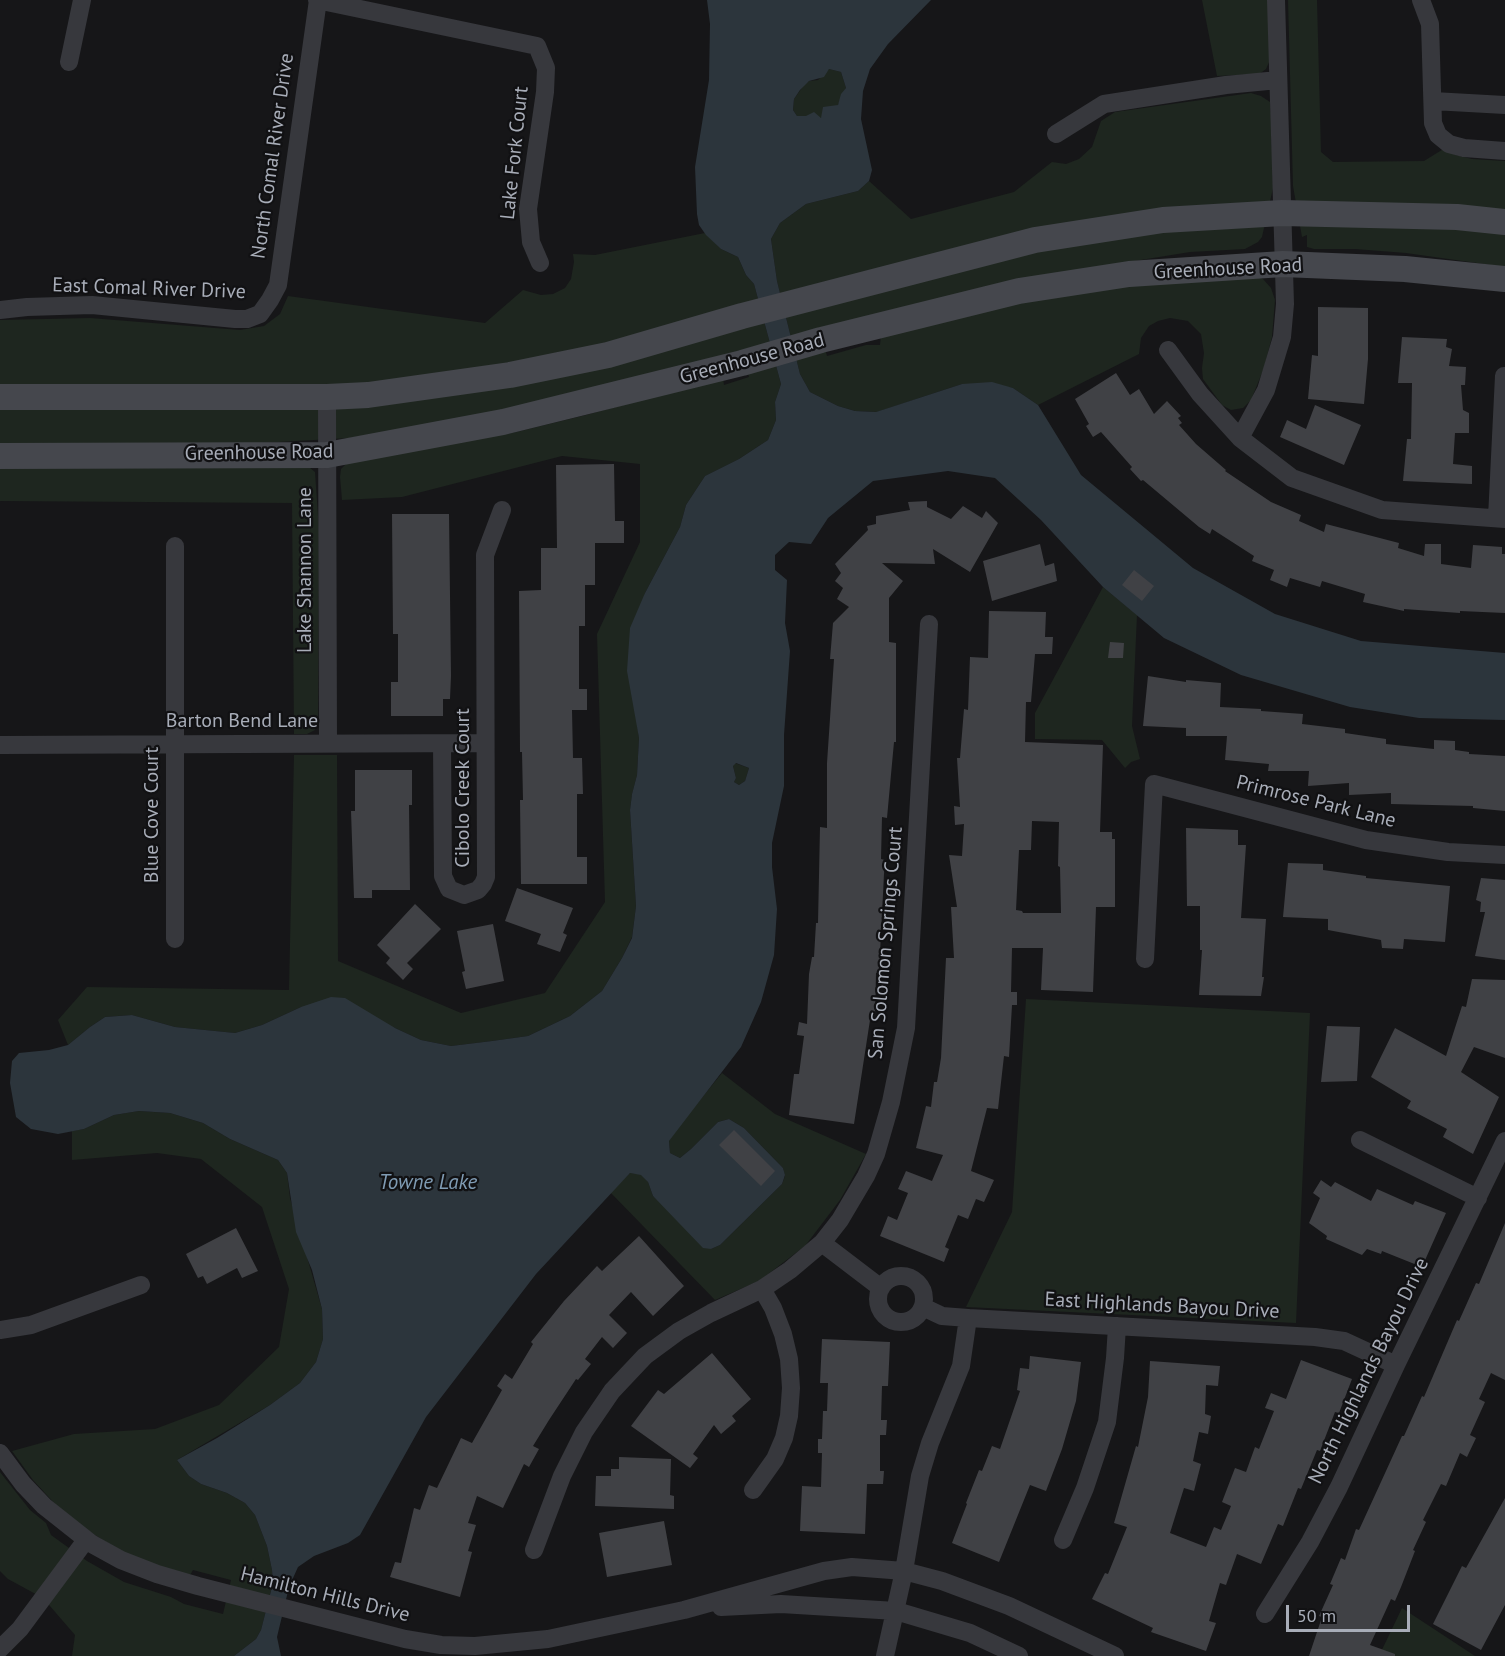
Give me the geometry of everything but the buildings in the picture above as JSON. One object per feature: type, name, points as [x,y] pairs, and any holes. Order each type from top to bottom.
[{"type":"main road","points":[[0,396],[327,397],[368,395],[510,375],[608,355],[742,316],[1035,240],[1163,220],[1282,213],[1457,218],[1505,222]]},
{"type":"main road","name":"Greenhouse Road","points":[[0,456],[327,454],[503,422],[1018,291],[1129,274],[1283,264],[1406,269],[1505,279]]},
{"type":"street","points":[[69,62],[82,0]]},
{"type":"street","name":"Lake Fork Court","points":[[317,0],[537,46],[546,68],[545,92],[528,209],[531,242],[540,263]]},
{"type":"street","name":"North Comal River Drive","points":[[260,314],[278,285],[317,0]]},
{"type":"street","points":[[1240,438],[1266,390],[1282,337],[1285,304],[1276,0]]},
{"type":"street","points":[[1421,0],[1430,24],[1433,123],[1438,135],[1449,144],[1464,148],[1505,151]]},
{"type":"street","points":[[1056,134],[1104,104],[1226,85],[1278,80]]},
{"type":"street","points":[[1433,101],[1505,105]]},
{"type":"street","name":"East Comal River Drive","points":[[0,310],[92,305],[235,319],[247,319],[260,314]]},
{"type":"street","points":[[1168,350],[1200,393],[1240,438],[1292,478],[1382,510],[1501,518],[1504,376]]},
{"type":"street","name":"Lake Shannon Lane","points":[[327,397],[328,743]]},
{"type":"street","name":"Cibolo Creek Court","points":[[442,744],[443,876],[449,889],[464,896],[478,890],[486,877],[484,555],[502,510]]},
{"type":"street","name":"Blue Cove Court","points":[[175,546],[175,939]]},
{"type":"street","name":"San Solomon Springs Court","points":[[534,1550],[562,1476],[584,1432],[612,1391],[645,1356],[679,1330],[762,1289],[790,1270],[822,1243],[840,1220],[866,1176],[882,1133],[900,1062],[909,993],[929,624]]},
{"type":"street","name":"Barton Bend Lane","points":[[0,745],[485,743]]},
{"type":"street","name":"Primrose Park Lane","points":[[1145,958],[1154,784],[1366,840],[1448,852],[1505,855]]},
{"type":"street","points":[[1360,1140],[1478,1198]]},
{"type":"street","name":"North Highlands Bayou Drive","points":[[1265,1614],[1310,1542],[1339,1487],[1505,1142]]},
{"type":"street","points":[[822,1243],[881,1288]]},
{"type":"street","points":[[893,1277],[909,1277],[923,1291],[923,1307],[910,1321],[892,1321],[880,1310],[878,1296],[881,1288],[893,1277]]},
{"type":"street","points":[[0,1330],[31,1325],[141,1285]]},
{"type":"street","points":[[753,1490],[775,1459],[784,1438],[789,1416],[791,1388],[789,1359],[783,1334],[762,1289]]},
{"type":"street","name":"East Highlands Bayou Drive","points":[[923,1307],[942,1316],[968,1318],[1315,1337],[1344,1341],[1396,1365]]},
{"type":"street","points":[[885,1656],[904,1571],[920,1476],[930,1443],[961,1366],[968,1318]]},
{"type":"street","points":[[1063,1540],[1085,1488],[1107,1422],[1117,1326]]},
{"type":"street","name":"Hamilton Hills Drive","points":[[0,1453],[23,1484],[66,1525],[86,1540],[122,1560],[157,1574],[198,1586],[405,1639],[441,1645],[475,1646],[548,1639],[684,1610]]},
{"type":"street","points":[[0,1649],[20,1629],[86,1540]]},
{"type":"street","points":[[684,1610],[824,1570],[852,1567],[904,1571],[988,1597],[1115,1656]]},
{"type":"street","points":[[684,1610],[781,1604],[896,1611],[970,1633],[1019,1656]]},
{"type":"shaded area","points":[[1202,0],[1269,0],[1270,60],[1266,69],[1259,74],[1217,76]]},
{"type":"shaded area","points":[[1288,0],[1317,0],[1321,152],[1333,162],[1424,161],[1445,148],[1456,155],[1472,159],[1505,161],[1505,267],[1406,253],[1307,247],[1307,235],[1302,237],[1293,186]]},
{"type":"shaded area","points":[[829,69],[841,72],[846,88],[838,105],[821,118],[797,116],[793,110],[794,99],[804,85],[809,81],[818,80]]},
{"type":"shaded area","points":[[1251,93],[1270,102],[1271,113],[1273,188],[1262,237],[1258,242],[1245,249],[1190,252],[1116,264],[820,331],[827,356],[866,345],[880,345],[881,335],[992,307],[1072,293],[1162,282],[1253,276],[1263,279],[1271,288],[1275,300],[1272,337],[1264,368],[1251,400],[1243,408],[1231,410],[1222,405],[1203,379],[1204,353],[1201,334],[1188,321],[1170,318],[1149,326],[1141,338],[1139,354],[1038,405],[1013,388],[962,384],[877,412],[855,411],[838,406],[810,392],[800,374],[777,281],[771,239],[780,223],[806,204],[858,191],[869,181],[911,219],[1014,192],[1052,162],[1066,164],[1079,159],[1092,147],[1101,121],[1115,112]]},
{"type":"shaded area","points":[[705,233],[721,249],[738,257],[746,275],[754,284],[781,384],[775,402],[776,420],[768,440],[739,459],[705,476],[686,505],[680,527],[645,593],[636,714],[639,738],[637,775],[630,810],[636,906],[632,937],[602,991],[570,1016],[528,1036],[451,1046],[421,1040],[395,1028],[301,1007],[262,1025],[235,1033],[175,1027],[132,1015],[105,1017],[68,1045],[58,1020],[87,987],[289,990],[294,755],[337,755],[338,961],[461,1013],[545,993],[605,902],[597,634],[640,542],[640,464],[562,456],[402,497],[342,500],[341,469],[350,460],[512,433],[723,378],[724,385],[749,377],[742,350],[574,399],[350,438],[243,444],[0,445],[0,320],[90,318],[240,330],[264,326],[280,314],[288,296],[485,323],[523,290],[541,295],[553,294],[565,288],[571,279],[573,254],[595,255]]},
{"type":"shaded area","points":[[303,462],[315,472],[319,530],[318,721],[315,730],[307,734],[294,734],[292,503],[0,501],[0,464]]},
{"type":"shaded area","points":[[1103,587],[1137,615],[1132,726],[1140,759],[1131,762],[1125,768],[1102,740],[1035,739],[1035,713]]},
{"type":"shaded area","points":[[735,763],[749,768],[745,781],[739,785],[734,782],[736,778],[733,766]]},
{"type":"shaded area","points":[[1026,999],[1310,1013],[1296,1323],[966,1307],[1012,1212]]},
{"type":"shaded area","points":[[722,1073],[775,1114],[866,1154],[840,1200],[805,1246],[759,1281],[715,1300],[610,1192],[630,1173],[641,1174],[648,1182],[653,1196],[711,1249],[720,1245],[782,1184],[785,1176],[783,1168],[744,1128],[729,1119],[718,1122],[680,1158],[670,1153],[669,1141],[673,1133]]},
{"type":"shaded area","points":[[139,1111],[170,1113],[203,1123],[230,1139],[278,1160],[287,1173],[290,1198],[322,1309],[323,1339],[316,1362],[300,1383],[270,1405],[177,1460],[189,1476],[201,1484],[227,1493],[245,1503],[255,1515],[267,1546],[273,1583],[261,1630],[256,1639],[234,1656],[72,1656],[75,1635],[43,1598],[8,1579],[0,1571],[0,1472],[30,1510],[46,1523],[51,1535],[87,1561],[124,1582],[171,1597],[184,1604],[223,1614],[231,1580],[193,1570],[190,1575],[160,1567],[122,1552],[87,1530],[56,1505],[33,1480],[12,1451],[74,1434],[155,1429],[219,1405],[279,1347],[289,1289],[262,1207],[201,1159],[157,1153],[72,1160],[72,1131],[84,1129],[114,1115]]},
{"type":"shaded area","points":[[1402,1608],[1475,1656],[1379,1656]]},
{"type":"water","name":"Towne Lake","points":[[707,0],[931,0],[888,44],[870,69],[863,91],[861,119],[872,170],[869,181],[858,191],[806,204],[780,223],[771,239],[777,281],[800,374],[810,392],[838,406],[855,411],[876,412],[962,384],[992,382],[1013,388],[1038,405],[1081,475],[1193,568],[1275,614],[1361,641],[1505,653],[1505,720],[1419,718],[1350,707],[1241,675],[1164,638],[1103,587],[1041,520],[995,478],[948,471],[873,481],[828,518],[811,544],[789,542],[775,555],[775,570],[787,580],[785,623],[790,651],[784,735],[784,786],[772,843],[772,867],[777,909],[774,955],[761,1002],[741,1047],[669,1141],[670,1153],[680,1158],[718,1122],[729,1119],[744,1128],[783,1168],[785,1175],[782,1184],[720,1245],[711,1249],[703,1248],[653,1196],[648,1182],[641,1175],[630,1173],[536,1274],[426,1417],[360,1535],[348,1543],[314,1556],[298,1567],[289,1587],[277,1637],[281,1656],[234,1656],[256,1639],[261,1630],[273,1583],[267,1546],[255,1515],[245,1503],[227,1493],[201,1484],[189,1476],[177,1460],[270,1405],[300,1383],[316,1362],[323,1339],[322,1309],[312,1270],[296,1232],[287,1173],[278,1160],[230,1139],[203,1123],[170,1113],[139,1111],[114,1115],[84,1129],[58,1134],[31,1129],[16,1117],[10,1083],[12,1061],[19,1053],[49,1050],[68,1045],[105,1017],[132,1015],[175,1027],[235,1033],[262,1025],[301,1007],[331,997],[345,998],[395,1028],[421,1040],[451,1046],[528,1036],[570,1016],[602,991],[632,938],[636,906],[630,810],[637,775],[639,738],[627,671],[630,628],[645,593],[680,527],[686,505],[705,476],[739,459],[768,440],[776,420],[775,402],[781,384],[754,284],[746,275],[738,257],[721,249],[699,225],[695,167],[709,80],[710,24]],"holes":[[[829,69],[841,72],[846,88],[841,94],[838,105],[823,107],[821,118],[814,112],[806,116],[797,116],[793,110],[794,99],[800,90],[809,81],[824,77]],[[736,763],[749,768],[745,781],[739,785],[734,782],[736,778],[733,766]]]}]
